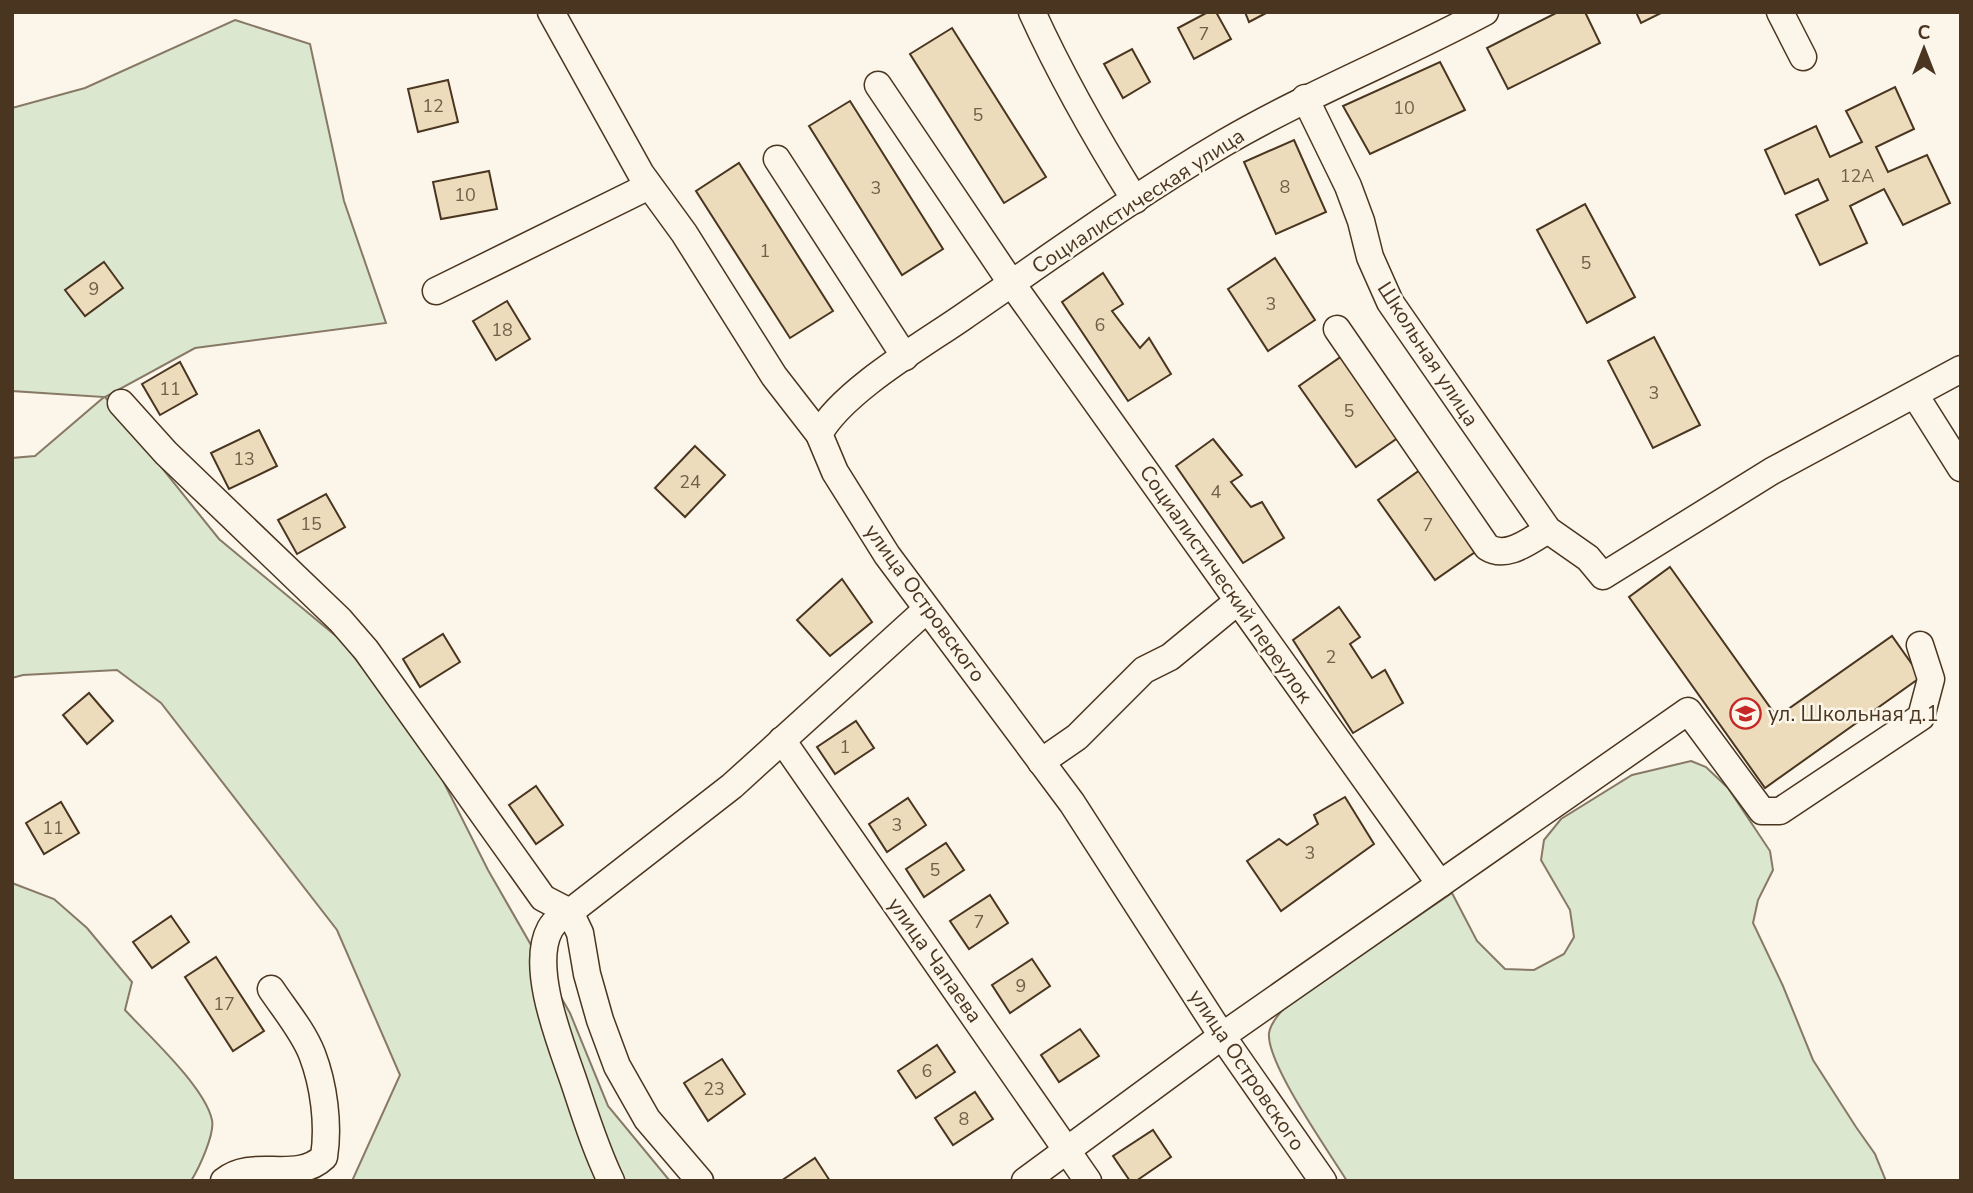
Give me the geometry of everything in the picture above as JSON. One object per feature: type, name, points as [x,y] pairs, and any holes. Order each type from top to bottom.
[{"type":"street","name":"улица Островского","points":[[551,12],[649,186],[684,233],[774,376],[820,434],[835,472],[887,555],[1073,803],[1223,1036],[1323,1181]]},
{"type":"street","points":[[1032,12],[1059,71],[1097,140],[1135,200]]},
{"type":"street","name":"Социалистическая улица","points":[[820,434],[838,407],[905,357],[1222,144],[1305,98],[1485,12]]},
{"type":"street","points":[[1780,12],[1803,57]]},
{"type":"street","name":"Социалистический переулок","points":[[878,85],[1012,284],[1440,884]]},
{"type":"street","name":"Школьная улица","points":[[1305,98],[1348,186],[1370,257],[1390,302],[1548,530],[1588,558],[1603,576],[1772,471],[1915,396]]},
{"type":"street","points":[[777,159],[905,357]]},
{"type":"street","points":[[436,291],[649,186]]},
{"type":"street","points":[[1337,329],[1488,547],[1496,553],[1510,551],[1548,530]]},
{"type":"street","points":[[1961,369],[1915,396],[1961,468]]},
{"type":"street","points":[[121,403],[166,453],[340,620],[366,650],[542,898],[570,912],[580,933],[587,974],[617,1066],[647,1119],[700,1181]]},
{"type":"street","points":[[1041,762],[1077,737],[1144,670],[1170,657],[1238,601]]},
{"type":"street","points":[[611,1181],[591,1134],[550,1010],[545,979],[545,953],[549,930],[558,919],[732,786],[926,610]]},
{"type":"street","points":[[1025,1181],[1223,1036],[1688,711],[1762,810],[1780,811],[1921,717],[1931,679],[1920,645]]},
{"type":"street","name":"улица Чапаева","points":[[782,740],[1088,1181]]},
{"type":"street","points":[[224,1181],[234,1173],[296,1171],[314,1167],[324,1157],[326,1126],[320,1080],[312,1054],[271,989]]},
{"type":"green space","points":[[235,20],[310,44],[344,201],[386,323],[195,348],[105,397],[219,539],[342,641],[432,759],[488,870],[570,1013],[608,1106],[670,1181],[352,1181],[400,1075],[337,930],[161,703],[117,670],[23,675],[12,678],[12,458],[35,456],[104,397],[12,391],[12,108],[85,88]]},
{"type":"green space","points":[[1691,761],[1706,767],[1728,788],[1770,851],[1773,870],[1758,900],[1753,923],[1783,986],[1813,1060],[1875,1154],[1886,1181],[1347,1181],[1277,1065],[1269,1033],[1286,1006],[1452,893],[1477,941],[1505,969],[1534,970],[1564,954],[1574,937],[1570,910],[1541,860],[1544,840],[1561,819],[1632,775]]},
{"type":"green space","points":[[12,883],[54,899],[87,928],[132,982],[125,1010],[175,1062],[199,1093],[207,1107],[212,1126],[206,1151],[191,1181],[12,1181]]},
{"type":"building","points":[[1208,12],[1216,12],[1231,39],[1194,59],[1178,28]]},
{"type":"building","points":[[1245,12],[1268,12],[1249,22]]},
{"type":"building","points":[[1558,12],[1585,12],[1600,43],[1508,89],[1487,48]]},
{"type":"building","points":[[1636,12],[1663,12],[1641,23]]},
{"type":"building","points":[[952,28],[1046,177],[1004,203],[910,54]]},
{"type":"building","points":[[1132,49],[1150,82],[1123,98],[1104,64]]},
{"type":"building","points":[[1440,62],[1465,110],[1370,154],[1343,106]]},
{"type":"building","points":[[448,80],[458,122],[418,132],[408,89]]},
{"type":"building","points":[[1895,87],[1914,129],[1876,147],[1888,172],[1927,155],[1950,203],[1903,225],[1884,189],[1850,206],[1867,243],[1820,265],[1796,215],[1828,200],[1818,179],[1785,194],[1765,150],[1816,126],[1830,157],[1862,142],[1846,111]]},
{"type":"building","points":[[850,101],[943,249],[902,275],[809,126]]},
{"type":"building","points":[[1294,140],[1326,212],[1276,234],[1244,162]]},
{"type":"building","points":[[739,163],[833,311],[790,338],[696,191]]},
{"type":"building","points":[[489,171],[497,209],[441,219],[433,182]]},
{"type":"building","points":[[1585,204],[1635,297],[1587,323],[1537,230]]},
{"type":"building","points":[[1275,258],[1315,320],[1268,351],[1228,289]]},
{"type":"building","points":[[104,262],[123,288],[85,316],[65,290]]},
{"type":"building","points":[[1103,273],[1123,304],[1112,311],[1140,348],[1149,338],[1171,374],[1128,401],[1062,302]]},
{"type":"building","points":[[507,301],[530,339],[496,360],[473,321]]},
{"type":"building","points":[[1654,337],[1700,425],[1653,448],[1608,361]]},
{"type":"building","points":[[1342,356],[1399,437],[1356,467],[1299,386]]},
{"type":"building","points":[[180,362],[197,394],[160,415],[142,384]]},
{"type":"building","points":[[259,430],[277,466],[229,489],[211,453]]},
{"type":"building","points":[[1213,439],[1242,475],[1231,482],[1251,507],[1262,502],[1284,538],[1243,563],[1176,466]]},
{"type":"building","points":[[695,446],[725,475],[685,517],[655,488]]},
{"type":"building","points":[[1420,470],[1478,550],[1435,580],[1378,500]]},
{"type":"building","points":[[326,494],[345,527],[297,554],[278,520]]},
{"type":"building","points":[[1670,567],[1777,717],[1892,636],[1921,677],[1765,788],[1629,597]]},
{"type":"building","points":[[842,579],[872,622],[830,656],[797,620]]},
{"type":"building","points":[[1339,607],[1360,637],[1350,644],[1372,678],[1385,670],[1403,703],[1353,733],[1293,640]]},
{"type":"building","points":[[443,634],[460,662],[420,687],[403,659]]},
{"type":"building","points":[[89,693],[113,721],[87,744],[63,715]]},
{"type":"building","points":[[856,721],[874,748],[835,774],[817,747]]},
{"type":"building","points":[[536,786],[563,825],[536,844],[509,805]]},
{"type":"building","points":[[1345,797],[1374,844],[1281,911],[1247,861],[1279,839],[1287,845],[1318,824],[1314,815]]},
{"type":"building","points":[[908,798],[926,825],[887,852],[869,824]]},
{"type":"building","points":[[61,802],[79,833],[44,854],[26,823]]},
{"type":"building","points":[[946,843],[964,870],[924,897],[906,869]]},
{"type":"building","points":[[990,895],[1008,923],[969,949],[950,921]]},
{"type":"building","points":[[171,916],[189,942],[152,968],[133,942]]},
{"type":"building","points":[[216,957],[264,1031],[233,1051],[185,977]]},
{"type":"building","points":[[1032,959],[1050,986],[1010,1013],[992,985]]},
{"type":"building","points":[[1080,1029],[1099,1056],[1059,1082],[1041,1055]]},
{"type":"building","points":[[937,1045],[955,1072],[916,1098],[898,1071]]},
{"type":"building","points":[[722,1059],[745,1094],[708,1121],[684,1083]]},
{"type":"building","points":[[975,1092],[993,1119],[953,1145],[935,1118]]},
{"type":"building","points":[[1153,1130],[1171,1157],[1136,1181],[1130,1181],[1113,1156]]},
{"type":"building","points":[[815,1158],[830,1181],[781,1181]]},
{"type":"place","name":"ул. Школьная д.1","points":[[1745,714]]}]
